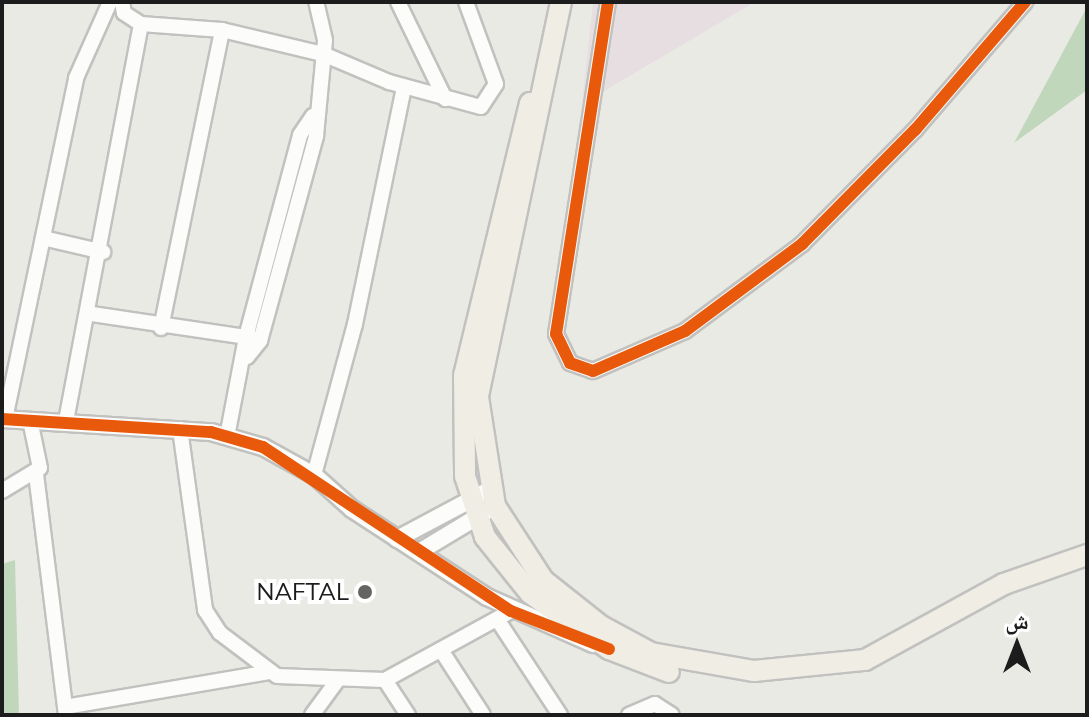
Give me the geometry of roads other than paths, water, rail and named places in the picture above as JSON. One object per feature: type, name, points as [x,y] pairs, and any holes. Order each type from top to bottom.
[{"type":"main road","points":[[549,2],[464,375],[460,425],[483,503],[524,587],[609,649],[664,671],[722,679],[798,677],[891,648],[1025,574],[1087,555]]},
{"type":"main road","points":[[561,2],[480,374],[483,503],[543,580],[634,645],[723,670],[835,666]]},
{"type":"street","points":[[110,2],[76,78],[3,419],[180,429],[227,437],[314,475],[504,615],[609,649]]},
{"type":"street","points":[[122,2],[124,13],[141,24],[222,30],[323,54],[404,87],[481,107],[494,93],[489,54],[466,2]]},
{"type":"street","points":[[227,437],[247,357],[316,136],[313,116],[323,54],[316,2]]},
{"type":"street","points":[[398,2],[445,99]]},
{"type":"street","points":[[608,2],[556,334],[570,363],[593,371],[685,331],[802,244],[915,130],[1025,2]]},
{"type":"street","points":[[66,421],[92,314],[141,24]]},
{"type":"street","points":[[161,328],[222,30]]},
{"type":"street","points":[[314,475],[355,324],[404,87]]},
{"type":"street","points":[[43,238],[103,252]]},
{"type":"street","points":[[92,314],[161,328],[253,339]]},
{"type":"street","points":[[30,420],[41,457],[36,474],[65,711],[269,672],[337,681],[385,680],[504,615]]},
{"type":"street","points":[[180,429],[205,610],[269,672]]},
{"type":"street","points":[[2,491],[36,474]]},
{"type":"street","points":[[397,539],[483,503]]},
{"type":"street","points":[[419,552],[483,503]]},
{"type":"street","points":[[504,615],[560,715]]},
{"type":"street","points":[[441,650],[483,715]]},
{"type":"street","points":[[385,680],[408,715]]},
{"type":"street","points":[[312,715],[337,681]]},
{"type":"street","points":[[629,715],[655,704],[672,715]]},
{"type":"place","name":"NAFTAL","points":[[365,592]]}]
